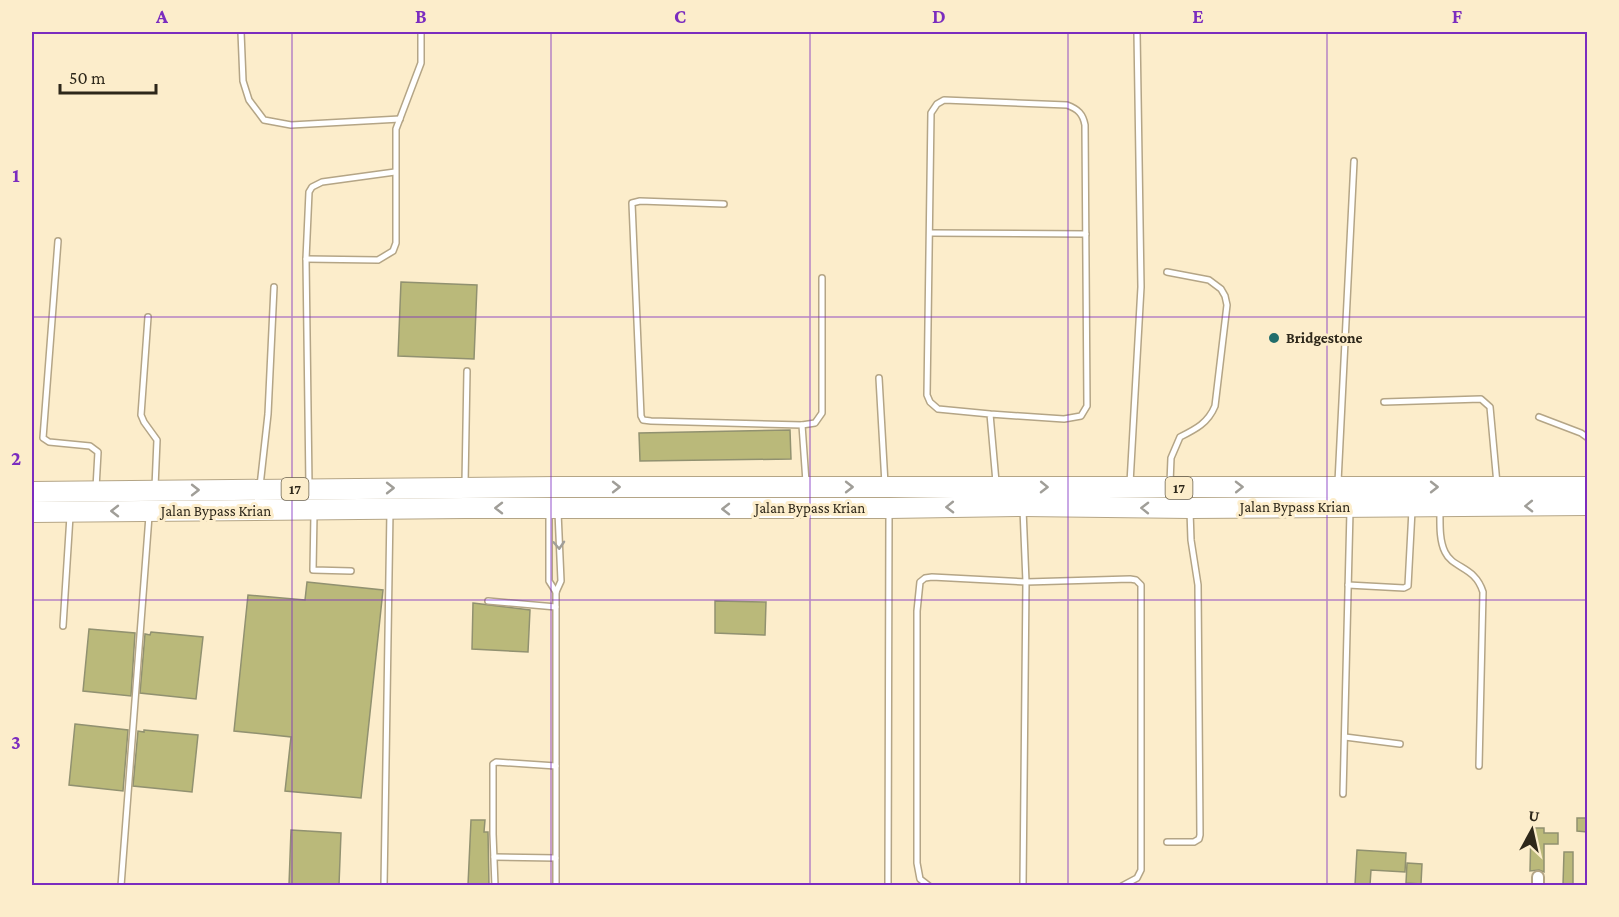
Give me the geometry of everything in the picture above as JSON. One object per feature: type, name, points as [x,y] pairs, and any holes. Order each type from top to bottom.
[{"type":"highway","name":"Jalan Bypass Krian","points":[[32,492],[553,487],[1587,487]]},
{"type":"highway","name":"Jalan Bypass Krian","points":[[32,512],[1023,506],[1440,508],[1587,505]]},
{"type":"lane","points":[[241,32],[243,81],[249,99],[264,120],[291,125],[400,119]]},
{"type":"lane","points":[[306,259],[378,260],[393,251],[396,243],[396,129],[421,63],[421,32]]},
{"type":"lane","points":[[1130,488],[1141,286],[1137,32]]},
{"type":"lane","points":[[944,100],[1067,105],[1080,112],[1084,117],[1085,125],[1087,388],[1086,406],[1081,416],[1064,419],[990,414],[938,409],[930,402],[927,395],[930,232],[930,121],[934,107],[944,100]]},
{"type":"lane","points":[[1337,486],[1353,161]]},
{"type":"lane","points":[[309,489],[306,259],[309,192],[312,187],[322,182],[395,172]]},
{"type":"lane","points":[[724,204],[640,201],[632,203],[643,420],[802,425],[815,423],[822,413],[822,278]]},
{"type":"lane","points":[[930,232],[1086,234]]},
{"type":"lane","points":[[58,241],[43,438],[49,442],[96,448],[98,452],[96,491]]},
{"type":"lane","points":[[1167,272],[1209,280],[1221,289],[1227,305],[1215,406],[1210,417],[1202,426],[1180,437],[1171,458],[1170,488]]},
{"type":"lane","points":[[260,489],[268,414],[274,287]]},
{"type":"lane","points":[[148,317],[141,415],[157,440],[155,490]]},
{"type":"lane","points":[[465,488],[467,371]]},
{"type":"lane","points":[[879,378],[885,487]]},
{"type":"lane","points":[[1384,402],[1482,399],[1486,401],[1490,407],[1497,487]]},
{"type":"lane","points":[[990,414],[996,486]]},
{"type":"lane","points":[[1539,417],[1581,433],[1587,438]]},
{"type":"lane","points":[[802,425],[806,488]]},
{"type":"lane","points":[[553,487],[549,582],[556,592]]},
{"type":"lane","points":[[553,487],[553,509],[561,582],[556,592],[556,885]]},
{"type":"lane","points":[[1023,506],[1026,582],[1023,885]]},
{"type":"lane","points":[[1343,794],[1350,507]]},
{"type":"lane","points":[[888,885],[889,508]]},
{"type":"lane","points":[[1167,842],[1194,842],[1200,835],[1198,585],[1191,540],[1190,508]]},
{"type":"lane","points":[[1348,585],[1404,588],[1407,586],[1412,508]]},
{"type":"lane","points":[[1440,508],[1441,538],[1445,554],[1455,563],[1466,568],[1480,582],[1483,592],[1479,766]]},
{"type":"lane","points":[[384,885],[390,509]]},
{"type":"lane","points":[[314,510],[313,570],[351,571]]},
{"type":"lane","points":[[63,626],[70,511]]},
{"type":"lane","points":[[121,885],[149,512]]},
{"type":"lane","points":[[929,885],[920,879],[917,863],[919,585],[925,578],[932,577],[1026,582],[1117,579],[1136,580],[1141,585],[1141,870],[1137,878],[1122,885]]},
{"type":"lane","points":[[488,601],[556,607]]},
{"type":"lane","points":[[1345,737],[1400,744]]},
{"type":"lane","points":[[495,885],[493,764],[496,762],[556,765]]},
{"type":"lane","points":[[494,857],[556,858]]},
{"type":"building","points":[[401,282],[477,285],[474,359],[398,356]]},
{"type":"building","points":[[790,430],[791,459],[640,461],[639,433]]},
{"type":"building","points":[[307,582],[383,590],[361,798],[285,791],[291,737],[234,731],[248,595],[305,600]]},
{"type":"building","points":[[715,601],[766,602],[765,635],[715,633]]},
{"type":"building","points":[[473,603],[530,610],[528,652],[472,649]]},
{"type":"building","points":[[89,629],[135,633],[131,696],[83,691]]},
{"type":"building","points":[[151,632],[203,637],[196,699],[140,693],[145,634],[150,635]]},
{"type":"building","points":[[75,724],[128,730],[123,791],[69,785]]},
{"type":"building","points":[[144,730],[198,735],[192,792],[133,786],[138,731],[144,732]]},
{"type":"building","points":[[1577,818],[1587,818],[1587,832],[1577,831]]},
{"type":"building","points":[[471,820],[485,820],[484,832],[488,832],[489,885],[468,885]]},
{"type":"building","points":[[1531,828],[1544,828],[1544,833],[1558,833],[1558,844],[1544,844],[1544,872],[1530,871]]},
{"type":"building","points":[[291,830],[341,833],[339,885],[289,885]]},
{"type":"building","points":[[1357,850],[1406,853],[1405,872],[1371,870],[1370,885],[1355,885]]},
{"type":"building","points":[[1564,852],[1573,852],[1573,885],[1563,885]]},
{"type":"building","points":[[1407,863],[1422,864],[1421,884],[1406,883]]},
{"type":"place","name":"Bridgestone","points":[[1274,338]]}]
